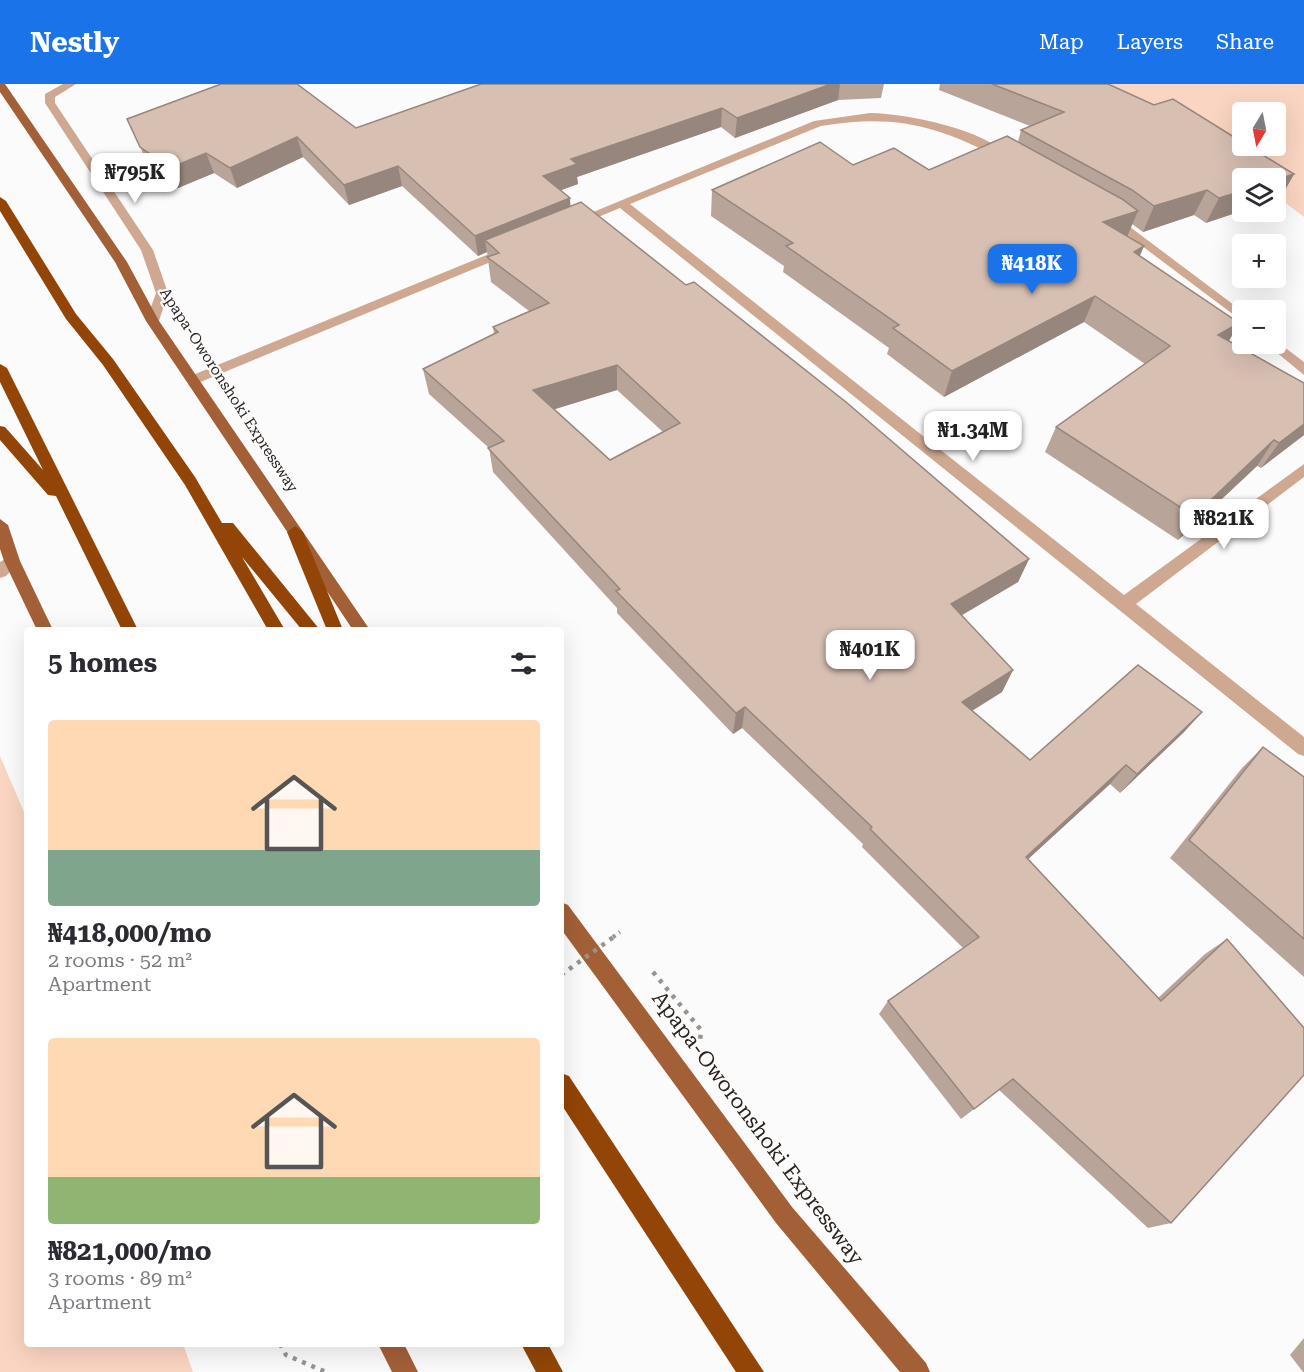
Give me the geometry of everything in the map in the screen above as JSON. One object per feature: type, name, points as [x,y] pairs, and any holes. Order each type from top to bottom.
[{"type":"highway","points":[[0,201],[51,284],[189,481],[275,627]]},
{"type":"highway","points":[[0,368],[128,627]]},
{"type":"highway","points":[[0,432],[67,506]]},
{"type":"highway","points":[[189,481],[310,627]]},
{"type":"highway","points":[[296,532],[334,627]]},
{"type":"highway","points":[[564,1089],[751,1372]]},
{"type":"highway","points":[[536,1347],[550,1372]]},
{"type":"main road","name":"Apapa-Oworonshoki Expressway","points":[[0,84],[121,262],[153,321],[360,627]]},
{"type":"main road","points":[[0,525],[6,566],[43,627]]},
{"type":"main road","name":"Apapa-Oworonshoki Expressway","points":[[564,916],[784,1215],[917,1372]]},
{"type":"main road","points":[[393,1347],[405,1372]]},
{"type":"street","points":[[71,84],[49,96],[50,103],[147,250],[162,293],[153,321]]},
{"type":"street","points":[[566,226],[818,123],[852,116],[925,120],[970,138],[1012,161]]},
{"type":"street","points":[[621,203],[1304,747]]},
{"type":"street","points":[[1095,208],[1116,220],[1232,309]]},
{"type":"street","points":[[193,381],[523,244]]},
{"type":"street","points":[[1286,354],[1304,370]]},
{"type":"street","points":[[1124,604],[1304,468]]},
{"type":"path","points":[[564,973],[620,932],[627,941]]},
{"type":"path","points":[[649,968],[701,1030]]},
{"type":"path","points":[[282,1347],[286,1355],[326,1372]]},
{"type":"shaded area","points":[[1103,84],[1304,84],[1304,217],[1286,203],[1286,168],[1257,168],[1235,156],[1286,156],[1286,102],[1232,102],[1232,154]]},
{"type":"shaded area","points":[[0,756],[24,812],[24,1347],[184,1347],[193,1372],[0,1372]]},
{"type":"building","points":[[221,84],[297,84],[356,128],[481,84],[831,84],[737,118],[722,108],[571,159],[577,164],[543,176],[570,198],[475,236],[398,166],[344,185],[297,137],[230,168],[206,153],[170,168],[140,147],[127,119]]},
{"type":"building","points":[[992,84],[1108,84],[1154,105],[1173,99],[1232,136],[1232,156],[1264,156],[1284,168],[1232,168],[1232,194],[1219,198],[1207,190],[1154,206],[1132,190],[1021,130],[1064,112]]},
{"type":"building","points":[[1007,136],[1122,199],[1138,211],[1103,222],[1144,246],[1134,252],[1232,318],[1232,327],[1218,335],[1232,343],[1232,354],[1252,354],[1304,383],[1304,424],[1279,443],[1274,440],[1194,516],[1056,427],[1170,346],[1095,296],[952,371],[893,328],[899,325],[786,246],[793,243],[712,190],[820,142],[853,165],[894,148],[929,170]]},
{"type":"building","points":[[1286,169],[1294,174],[1286,177]]},
{"type":"building","points":[[581,202],[686,285],[694,282],[846,402],[1029,559],[951,604],[1013,670],[962,702],[1030,760],[1138,665],[1202,712],[1137,774],[1126,765],[1026,857],[1161,1001],[1227,939],[1304,1028],[1304,1075],[1171,1223],[1013,1079],[974,1109],[888,1001],[979,937],[870,829],[872,827],[745,707],[736,713],[616,591],[620,589],[488,448],[504,441],[423,369],[498,332],[493,327],[549,303],[487,257],[499,253],[485,240]],"holes":[[[617,365],[680,423],[610,460],[533,390]]]},
{"type":"building","points":[[1263,747],[1304,777],[1304,939],[1189,840]]}]
